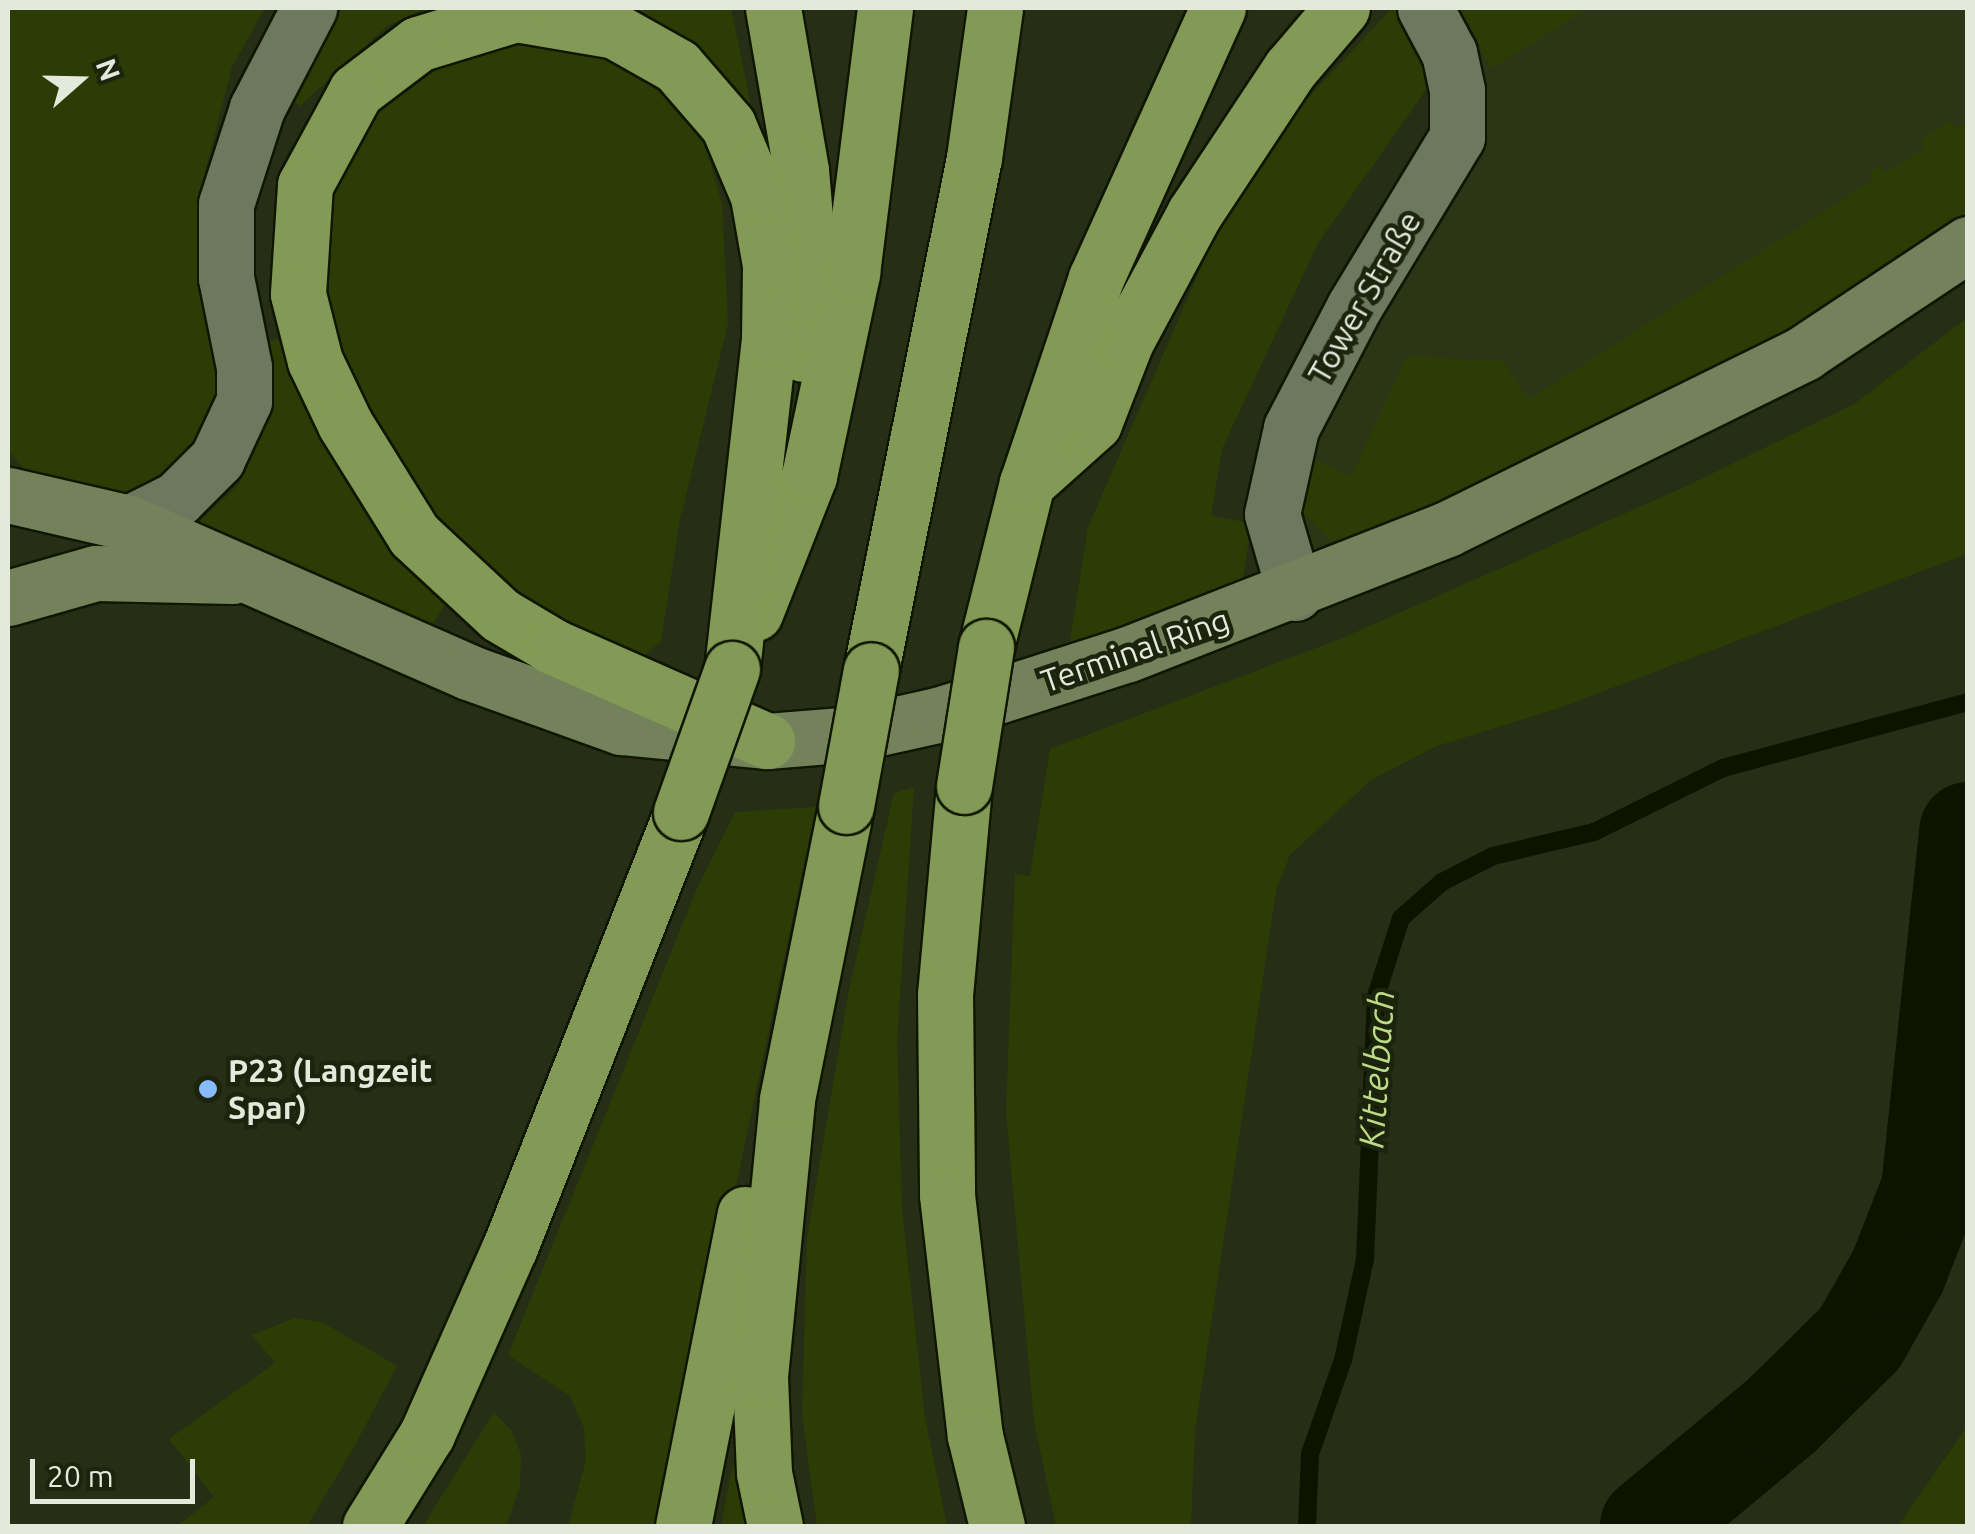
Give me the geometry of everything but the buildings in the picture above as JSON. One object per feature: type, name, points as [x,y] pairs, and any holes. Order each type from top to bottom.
[{"type":"highway","points":[[732,669],[802,372],[807,310],[801,170],[772,8]]},
{"type":"highway","points":[[370,1526],[427,1434],[510,1246],[809,476],[852,272],[885,8]]},
{"type":"highway","points":[[775,1526],[764,1473],[760,1376],[787,1099],[974,158],[995,8]]},
{"type":"highway","points":[[997,1526],[975,1436],[947,1195],[945,994],[964,786],[986,647],[1027,483],[1096,278],[1218,8]]},
{"type":"highway","points":[[1027,483],[1094,423],[1126,341],[1194,214],[1290,69],[1342,8]]},
{"type":"highway","points":[[732,669],[769,339],[770,265],[758,196],[728,125],[677,66],[615,31],[516,14],[418,44],[356,91],[305,185],[298,294],[315,361],[345,424],[414,535],[500,615],[554,647],[767,742]]},
{"type":"highway","points":[[683,1526],[753,1170],[787,1099]]},
{"type":"street","points":[[129,523],[177,499],[217,459],[244,401],[244,368],[226,278],[226,204],[257,108],[310,8]]},
{"type":"street","name":"Tower Straße","points":[[1295,592],[1272,514],[1291,428],[1354,306],[1457,137],[1458,90],[1449,53],[1425,8]]},
{"type":"street","name":"Terminal Ring","points":[[8,495],[129,523],[585,715],[694,738],[767,742],[852,734],[938,715],[1295,592],[1682,417],[1804,354],[1968,244]]},
{"type":"street","points":[[8,522],[8,543]]},
{"type":"street","name":"Terminal Ring","points":[[8,598],[96,573],[250,576]]},
{"type":"shaded area","points":[[8,8],[265,8],[232,67],[202,184],[199,233],[219,361],[211,425],[164,479],[129,495],[26,472],[8,450]]},
{"type":"shaded area","points":[[341,8],[426,8],[387,26],[300,106],[293,101],[301,81]]},
{"type":"shaded area","points":[[627,8],[731,8],[752,111],[699,51]]},
{"type":"shaded area","points":[[1392,8],[1401,8],[1433,80],[1318,243],[1222,449],[1211,516],[1252,523],[1243,576],[1228,592],[1069,647],[1088,527],[1217,231],[1285,123]]},
{"type":"shaded area","points":[[1436,8],[1967,8],[1967,228],[1338,566],[1299,546],[1302,430],[1462,159]]},
{"type":"shaded area","points":[[1460,8],[1589,8],[1491,69]]},
{"type":"shaded area","points":[[532,34],[590,42],[642,69],[680,102],[707,151],[722,204],[728,324],[680,519],[661,641],[636,663],[549,619],[450,542],[395,472],[325,317],[317,237],[332,162],[371,106],[420,64]]},
{"type":"shaded area","points":[[1950,121],[1955,128],[1967,121],[1967,212],[1801,330],[1647,412],[1350,542],[1333,542],[1301,510],[1307,455],[1351,476],[1407,356],[1503,361],[1529,399],[1873,180],[1869,172],[1879,166],[1885,173],[1925,148],[1921,139]]},
{"type":"shaded area","points":[[1967,318],[1967,554],[1559,708],[1437,746],[1371,780],[1290,855],[1276,891],[1195,1430],[1191,1526],[1056,1526],[1034,1421],[1006,1112],[1015,874],[1030,876],[1050,749],[1340,639],[1689,485],[1854,404]]},
{"type":"shaded area","points":[[290,337],[442,594],[445,604],[433,624],[420,625],[200,532],[198,523],[238,485],[268,415],[267,341]]},
{"type":"shaded area","points":[[914,787],[897,1039],[902,1209],[925,1418],[947,1526],[817,1526],[802,1415],[807,1238],[849,990],[894,793]]},
{"type":"shaded area","points":[[816,807],[664,1526],[568,1526],[586,1460],[584,1428],[570,1396],[508,1355],[698,886],[735,812]]},
{"type":"shaded area","points":[[295,1318],[324,1323],[397,1366],[354,1447],[307,1526],[177,1526],[214,1497],[169,1439],[275,1363],[252,1335]]},
{"type":"shaded area","points":[[744,1411],[761,1526],[721,1526],[728,1489]]},
{"type":"shaded area","points":[[494,1412],[512,1431],[521,1454],[520,1486],[506,1526],[423,1526]]},
{"type":"shaded area","points":[[1967,1426],[1967,1526],[1898,1526],[1948,1454]]},
{"type":"waterway","name":"Kittelbach","points":[[1307,1526],[1310,1454],[1343,1360],[1365,1259],[1376,996],[1401,918],[1442,882],[1493,856],[1594,832],[1723,768],[1968,702]]},
{"type":"waterway","name":"Kittelbach","points":[[1649,1526],[1782,1415],[1860,1338],[1898,1271],[1930,1189],[1968,831]]},
{"type":"place","name":"P23 (Langzeit Spar)","points":[[208,1089]]}]
